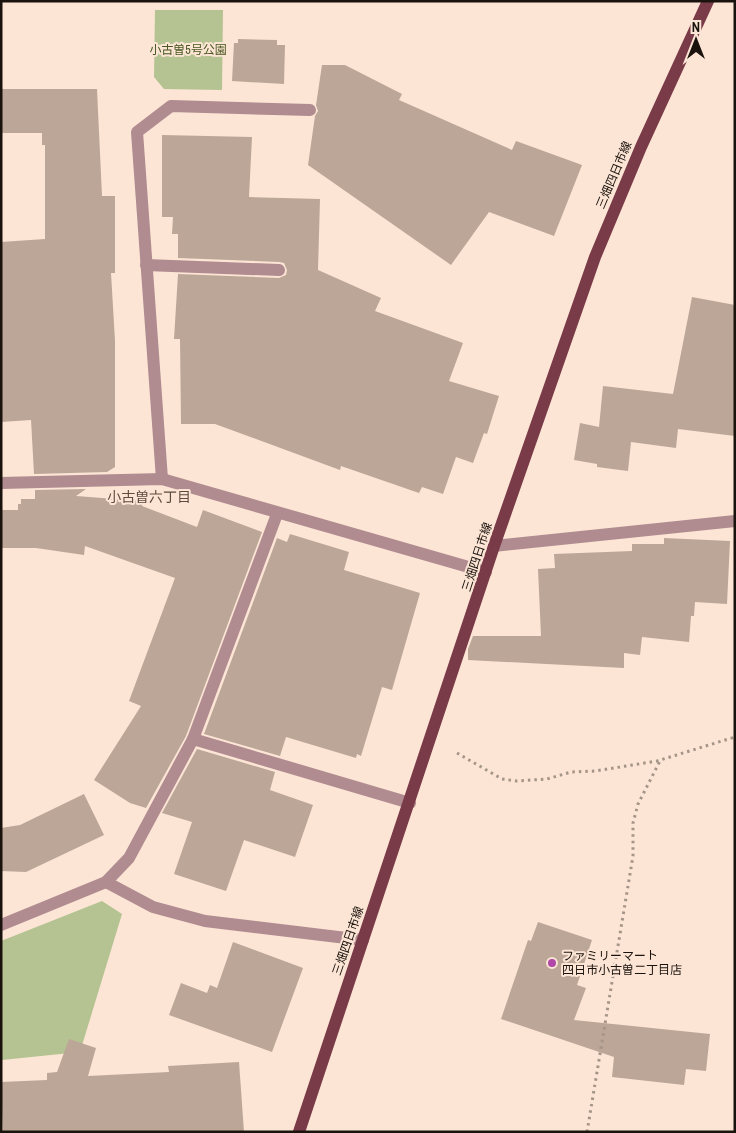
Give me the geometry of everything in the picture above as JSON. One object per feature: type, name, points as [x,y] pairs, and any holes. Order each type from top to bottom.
[{"type":"main road","name":"三畑四日市線","points":[[299,1132],[410,804],[494,546],[595,257],[641,147],[708,1]]},
{"type":"street","points":[[162,479],[137,132],[171,106],[310,110]]},
{"type":"street","points":[[146,265],[279,270]]},
{"type":"street","points":[[1,483],[162,479],[277,514],[486,572]]},
{"type":"street","points":[[1,924],[106,882],[129,858],[193,739],[277,514]]},
{"type":"street","points":[[494,546],[735,522]]},
{"type":"street","points":[[193,739],[410,804]]},
{"type":"street","points":[[106,882],[153,907],[205,921],[363,940]]},
{"type":"path","points":[[457,753],[502,779],[517,781],[547,779],[571,772],[595,771],[661,759],[735,736]]},
{"type":"path","points":[[587,1132],[633,856],[633,823],[638,804],[661,759]]},
{"type":"green space","name":"小古曽5号公園","points":[[155,10],[223,10],[222,90],[164,89],[154,77]]},
{"type":"green space","points":[[102,901],[122,914],[80,1052],[2,1060],[1,941]]},
{"type":"building","points":[[238,39],[277,40],[277,45],[285,45],[284,84],[232,81],[234,43],[238,43]]},
{"type":"building","points":[[322,65],[345,65],[402,94],[399,100],[512,150],[516,141],[582,165],[554,236],[489,212],[451,265],[308,165],[315,116],[318,111],[316,105]]},
{"type":"building","points":[[1,89],[97,89],[102,196],[115,196],[115,273],[111,273],[115,341],[115,467],[107,472],[34,474],[31,420],[1,422],[1,242],[45,239],[45,145],[42,145],[42,133],[1,133]]},
{"type":"building","points":[[162,135],[252,137],[249,197],[320,199],[318,270],[381,298],[375,311],[463,343],[449,381],[499,396],[487,434],[484,433],[473,463],[456,457],[443,494],[422,487],[419,493],[341,466],[340,470],[215,424],[181,424],[180,339],[174,339],[178,274],[279,278],[286,275],[287,270],[284,263],[279,262],[178,258],[178,234],[172,234],[173,217],[162,217]]},
{"type":"building","points":[[692,297],[735,305],[735,436],[678,429],[676,448],[631,442],[628,471],[597,467],[597,464],[574,460],[580,423],[599,427],[603,386],[673,394]]},
{"type":"building","points":[[86,489],[76,496],[142,501],[142,506],[197,527],[203,510],[262,532],[186,736],[146,808],[130,803],[94,780],[141,706],[129,701],[175,578],[85,546],[84,555],[36,548],[1,548],[1,510],[18,510],[18,504],[21,504],[21,499],[35,499],[35,490]]},
{"type":"building","points":[[290,534],[349,552],[344,570],[420,593],[392,690],[382,687],[361,756],[357,754],[356,758],[286,737],[280,756],[204,734],[277,538],[287,542]]},
{"type":"building","points":[[664,538],[730,541],[727,604],[695,602],[694,616],[691,616],[689,642],[642,637],[640,655],[624,653],[624,668],[468,660],[468,649],[473,636],[541,636],[538,569],[555,568],[554,554],[632,551],[632,544],[664,544]]},
{"type":"building","points":[[197,749],[275,772],[270,790],[313,805],[295,857],[244,840],[226,891],[174,874],[192,822],[162,813]]},
{"type":"building","points":[[84,794],[104,835],[26,872],[1,871],[1,828],[20,825]]},
{"type":"building","points":[[538,922],[592,940],[577,985],[586,988],[574,1020],[710,1034],[706,1071],[686,1069],[684,1085],[612,1077],[614,1057],[501,1019],[528,940],[531,941]]},
{"type":"building","points":[[233,942],[303,968],[272,1052],[169,1015],[181,983],[207,993],[210,985],[217,988]]},
{"type":"building","points":[[69,1039],[96,1048],[88,1076],[169,1072],[168,1066],[239,1062],[244,1132],[3,1132],[1,1082],[47,1080],[47,1073],[57,1072]]},
{"type":"place","name":"ファミリーマート 四日市小古曽二丁目店","points":[[552,963]]},
{"type":"district","name":"小古曽六丁目","points":[[149,497]]}]
